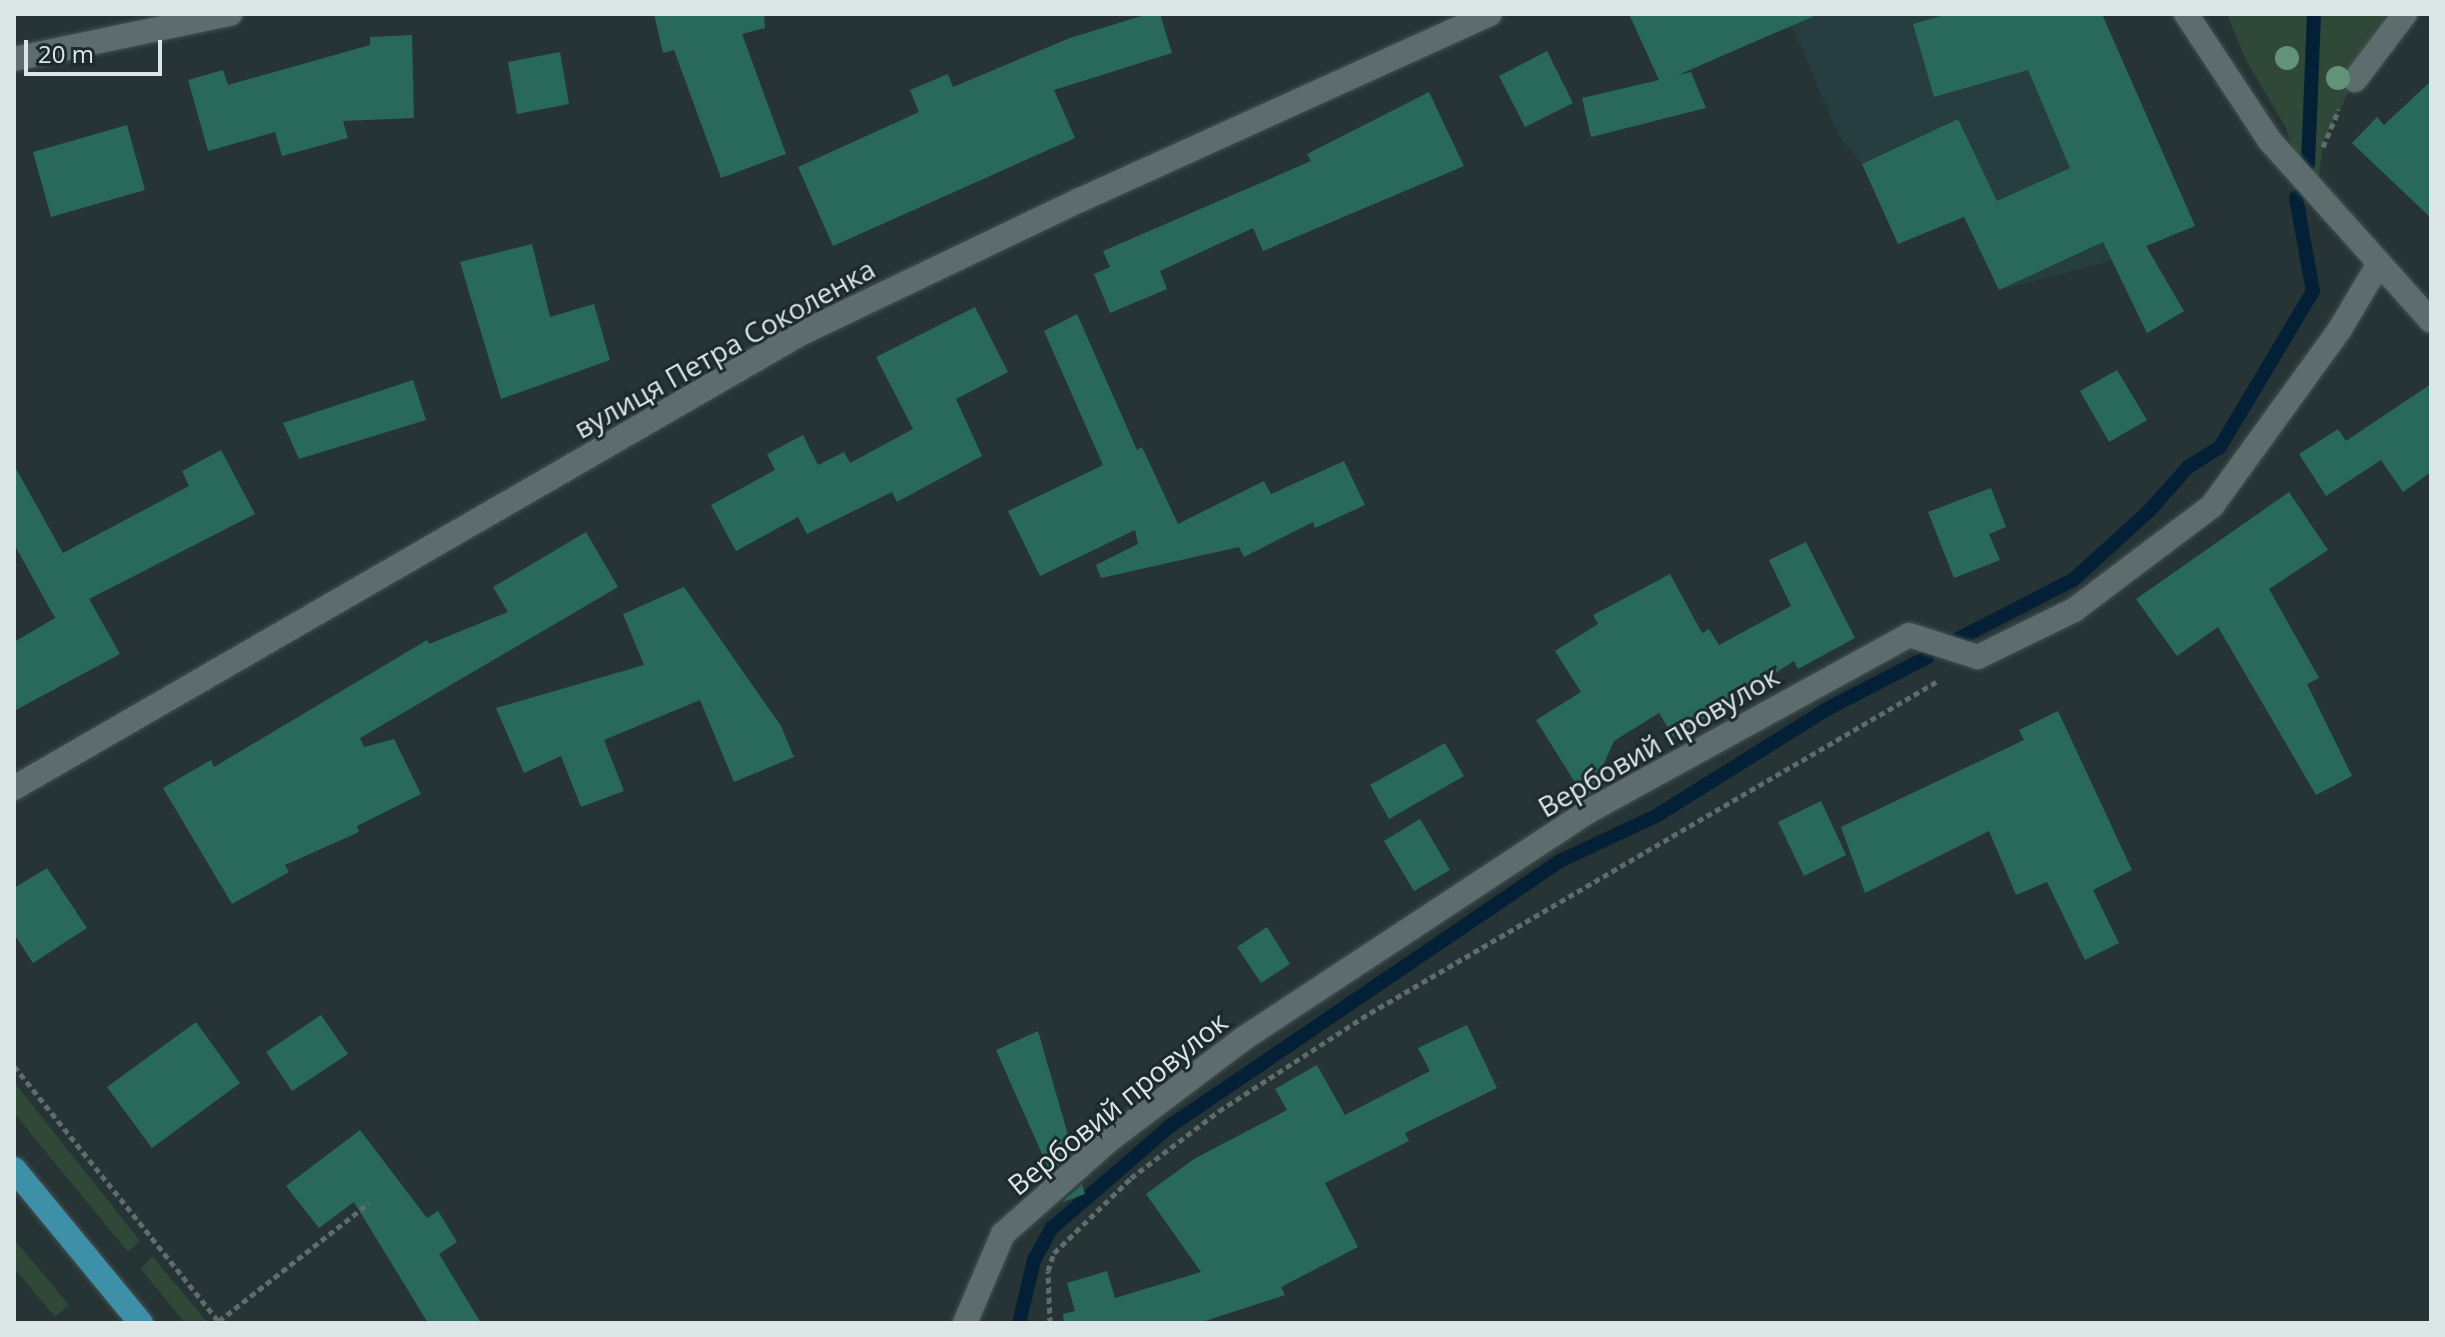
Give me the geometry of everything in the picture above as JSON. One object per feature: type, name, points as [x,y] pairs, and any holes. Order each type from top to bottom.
[{"type":"main road","points":[[14,1169],[141,1323]]},
{"type":"street","points":[[14,59],[230,14]]},
{"type":"street","name":"вулиця Петра Соколенка","points":[[14,788],[800,334],[1080,200],[1490,14]]},
{"type":"street","points":[[2186,14],[2270,141],[2317,188],[2378,265],[2431,321]]},
{"type":"street","points":[[2355,80],[2405,14]]},
{"type":"street","points":[[1978,657],[2074,610],[2212,506],[2340,329],[2378,265]]},
{"type":"street","name":"Вербовий провулок","points":[[965,1323],[1003,1234],[1108,1141],[1243,1039],[1428,915],[1589,811],[1909,635],[1978,657]]},
{"type":"path","points":[[2317,188],[2324,140],[2355,80]]},
{"type":"path","points":[[1050,1323],[1048,1271],[1054,1253],[1131,1178],[1219,1111],[1370,1013],[1978,657]]},
{"type":"path","points":[[14,1066],[220,1322],[369,1203]]},
{"type":"shaded area","points":[[1787,14],[2102,14],[2195,226],[2111,261],[1999,290],[1964,217],[1898,244],[1862,164],[1838,134]]},
{"type":"green space","points":[[2227,14],[2389,14],[2324,140],[2317,188],[2298,167],[2286,128],[2246,60]]},
{"type":"green space","points":[[14,1082],[140,1241],[128,1252],[14,1113]]},
{"type":"green space","points":[[14,1239],[69,1305],[55,1317],[14,1268]]},
{"type":"green space","points":[[153,1256],[208,1323],[185,1323],[141,1269]]},
{"type":"building","points":[[654,14],[764,14],[765,28],[742,34],[786,154],[721,178],[674,50],[663,53]]},
{"type":"building","points":[[1148,14],[1160,14],[1172,53],[1054,90],[1075,138],[833,246],[798,167],[919,112],[910,90],[948,74],[953,87],[1070,38]]},
{"type":"building","points":[[1629,14],[1819,14],[1678,75],[1691,72],[1706,108],[1591,137],[1582,98],[1659,80]]},
{"type":"building","points":[[1948,14],[2102,14],[2195,226],[2146,246],[2184,311],[2147,333],[2103,242],[1999,290],[1964,217],[1898,244],[1862,164],[1958,119],[1997,201],[2070,168],[2028,70],[1934,97],[1913,24]]},
{"type":"building","points":[[412,35],[414,118],[343,121],[348,138],[282,156],[275,132],[208,151],[188,80],[223,70],[228,85],[370,45],[370,37]]},
{"type":"building","points":[[1547,51],[1573,103],[1525,127],[1499,76]]},
{"type":"building","points":[[560,52],[569,104],[517,114],[508,62]]},
{"type":"building","points":[[2431,81],[2431,218],[2352,143],[2377,117],[2384,125]]},
{"type":"building","points":[[1429,92],[1464,166],[1263,251],[1253,228],[1160,271],[1167,289],[1110,313],[1094,274],[1110,267],[1103,251],[1311,161],[1307,154]]},
{"type":"building","points":[[127,125],[145,190],[51,217],[33,152]]},
{"type":"building","points":[[532,244],[550,317],[594,304],[610,360],[501,399],[460,262]]},
{"type":"building","points":[[975,307],[1008,372],[956,399],[982,456],[897,502],[892,492],[807,534],[798,517],[736,551],[711,505],[775,470],[767,454],[803,435],[818,465],[844,452],[850,463],[913,429],[876,357]]},
{"type":"building","points":[[1077,314],[1137,450],[1142,447],[1178,524],[1264,481],[1271,494],[1344,461],[1365,505],[1315,528],[1313,522],[1244,557],[1239,547],[1101,578],[1096,565],[1138,544],[1135,530],[1040,576],[1008,511],[1103,465],[1044,331]]},
{"type":"building","points":[[2117,370],[2147,420],[2109,442],[2080,391]]},
{"type":"building","points":[[413,380],[426,420],[299,459],[283,423]]},
{"type":"building","points":[[2431,384],[2431,472],[2403,492],[2381,460],[2326,496],[2299,454],[2338,429],[2346,441]]},
{"type":"building","points":[[221,450],[255,514],[89,599],[120,654],[14,711],[14,642],[55,618],[14,544],[14,465],[63,553],[189,486],[182,471]]},
{"type":"building","points":[[1991,488],[2006,527],[1989,534],[2000,560],[1954,578],[1928,512]]},
{"type":"building","points":[[2289,492],[2328,550],[2269,589],[2319,678],[2307,684],[2352,776],[2316,795],[2218,627],[2177,656],[2136,599]]},
{"type":"building","points":[[586,532],[618,587],[360,738],[364,747],[394,739],[421,794],[357,826],[359,832],[285,865],[289,872],[232,904],[163,788],[211,760],[214,767],[427,640],[429,644],[508,612],[493,587]]},
{"type":"building","points":[[1806,542],[1855,638],[1798,669],[1794,661],[1674,738],[1659,713],[1614,741],[1591,793],[1584,797],[1536,720],[1581,692],[1555,651],[1598,624],[1593,615],[1670,574],[1702,633],[1709,629],[1719,645],[1791,606],[1769,560]]},
{"type":"building","points":[[684,587],[781,726],[794,757],[734,782],[700,700],[604,740],[624,791],[581,807],[561,756],[524,773],[496,708],[644,665],[623,614]]},
{"type":"building","points":[[2058,711],[2132,870],[2093,890],[2119,943],[2085,960],[2047,882],[2016,895],[1989,831],[1865,893],[1841,827],[2024,740],[2019,730]]},
{"type":"building","points":[[1445,743],[1464,776],[1389,819],[1370,785]]},
{"type":"building","points":[[1821,801],[1846,855],[1804,876],[1778,822]]},
{"type":"building","points":[[1420,819],[1450,870],[1414,891],[1384,841]]},
{"type":"building","points":[[47,868],[87,928],[33,963],[14,934],[14,888]]},
{"type":"building","points":[[1267,927],[1290,964],[1261,983],[1237,947]]},
{"type":"building","points":[[321,1015],[348,1054],[292,1091],[266,1052]]},
{"type":"building","points":[[196,1022],[240,1083],[152,1148],[107,1087]]},
{"type":"building","points":[[1467,1025],[1497,1088],[1405,1133],[1409,1141],[1325,1183],[1358,1247],[1281,1287],[1285,1295],[1199,1323],[1064,1323],[1063,1314],[1075,1311],[1067,1283],[1107,1271],[1115,1298],[1201,1272],[1146,1194],[1194,1159],[1287,1110],[1275,1089],[1317,1065],[1345,1115],[1430,1071],[1418,1048]]},
{"type":"building","points":[[1038,1031],[1073,1152],[1050,1172],[996,1050]]},
{"type":"building","points":[[360,1130],[427,1218],[438,1211],[457,1242],[439,1254],[481,1323],[428,1323],[354,1202],[319,1228],[286,1186]]},
{"type":"building","points":[[1082,1184],[1085,1194],[1063,1202],[1063,1201]]},
{"type":"waterway","points":[[2308,164],[2314,14]]},
{"type":"waterway","points":[[1958,639],[2074,579],[2149,511],[2188,467],[2220,447],[2313,291],[2296,198]]},
{"type":"waterway","points":[[1019,1323],[1034,1260],[1052,1228],[1170,1126],[1560,861],[1656,816],[1829,708],[1928,657]]}]
